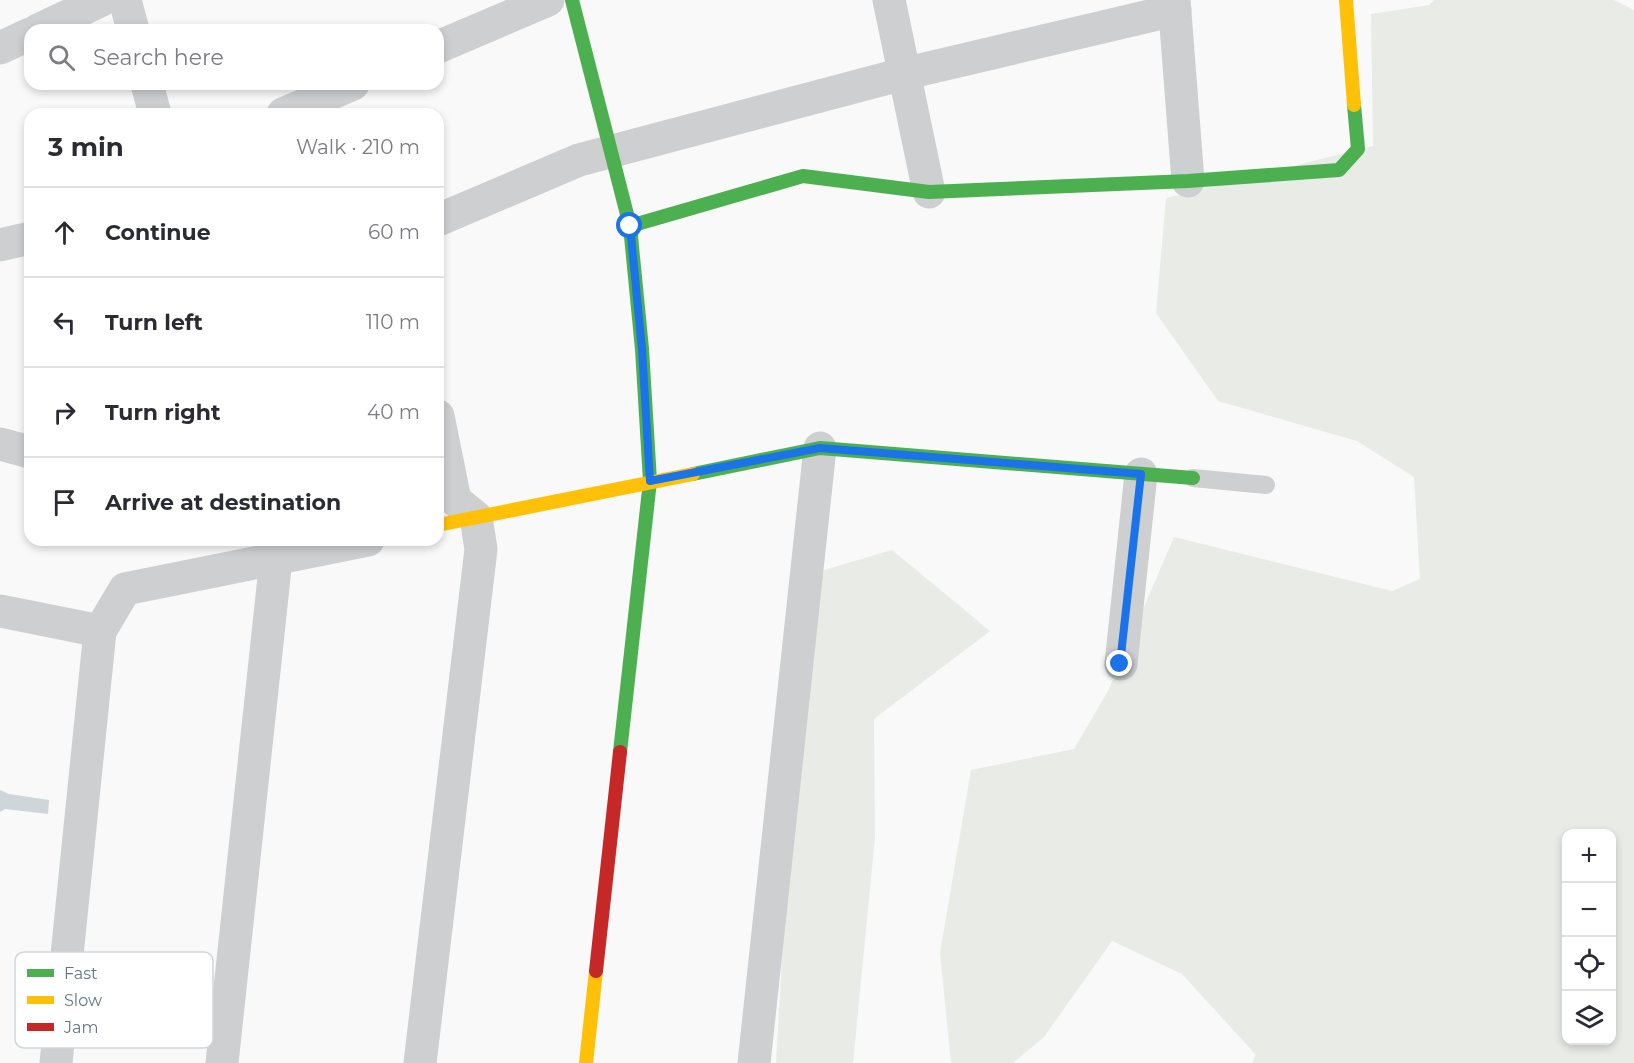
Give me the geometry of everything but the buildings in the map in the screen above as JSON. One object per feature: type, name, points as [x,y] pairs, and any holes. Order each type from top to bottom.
[{"type":"street","points":[[51,24],[102,0]]},
{"type":"street","points":[[124,0],[130,24]]},
{"type":"street","points":[[444,44],[548,0]]},
{"type":"street","points":[[572,0],[630,226],[642,349],[650,481],[586,1063]]},
{"type":"street","points":[[889,0],[929,192]]},
{"type":"street","points":[[630,226],[803,176],[929,192],[1188,181],[1339,170],[1358,149],[1346,0]]},
{"type":"street","points":[[444,217],[579,160],[1174,5],[1188,181]]},
{"type":"street","points":[[0,48],[24,37]]},
{"type":"street","points":[[149,90],[153,108]]},
{"type":"street","points":[[297,108],[339,90]]},
{"type":"street","points":[[0,245],[24,239]]},
{"type":"street","points":[[0,444],[24,451]]},
{"type":"street","points":[[420,1063],[481,549],[476,517],[455,500],[444,446]]},
{"type":"street","points":[[754,1063],[820,448]]},
{"type":"street","points":[[444,524],[820,448],[1193,478]]},
{"type":"street","points":[[1120,664],[1141,474]]},
{"type":"street","points":[[67,952],[100,631],[125,589],[339,546]]},
{"type":"street","points":[[222,1063],[276,559]]},
{"type":"street","points":[[0,611],[100,631]]},
{"type":"street","points":[[56,1063],[58,1048]]},
{"type":"lane","points":[[1193,478],[1266,484]]},
{"type":"shaded area","points":[[1434,0],[1614,0],[1634,10],[1634,1063],[1252,1063],[1256,1055],[1182,974],[1112,941],[1044,1037],[1013,1063],[951,1063],[940,953],[971,770],[1074,749],[1108,691],[1174,537],[1392,591],[1420,579],[1414,477],[1357,441],[1218,401],[1156,313],[1166,198],[1373,146],[1371,14],[1429,5]]},
{"type":"shaded area","points":[[892,550],[990,631],[874,719],[875,837],[853,1063],[776,1063],[804,576]]},
{"type":"shaded area","points":[[0,790],[9,794],[49,800],[48,814],[5,809],[0,812]]},
{"type":"traffic: fast","points":[[572,0],[630,226],[642,349],[650,481],[620,752]]},
{"type":"traffic: fast","points":[[630,226],[803,176],[929,192],[1188,181],[1339,170],[1358,149],[1354,105]]},
{"type":"traffic: fast","points":[[693,474],[820,448],[1193,478]]},
{"type":"traffic: slow","points":[[1346,0],[1354,105]]},
{"type":"traffic: slow","points":[[444,524],[693,474]]},
{"type":"traffic: slow","points":[[586,1063],[596,971]]},
{"type":"traffic: jam","points":[[596,971],[620,752]]},
{"type":"route","points":[[630,226],[642,349],[650,481],[820,448],[1141,474],[1120,664]]}]
